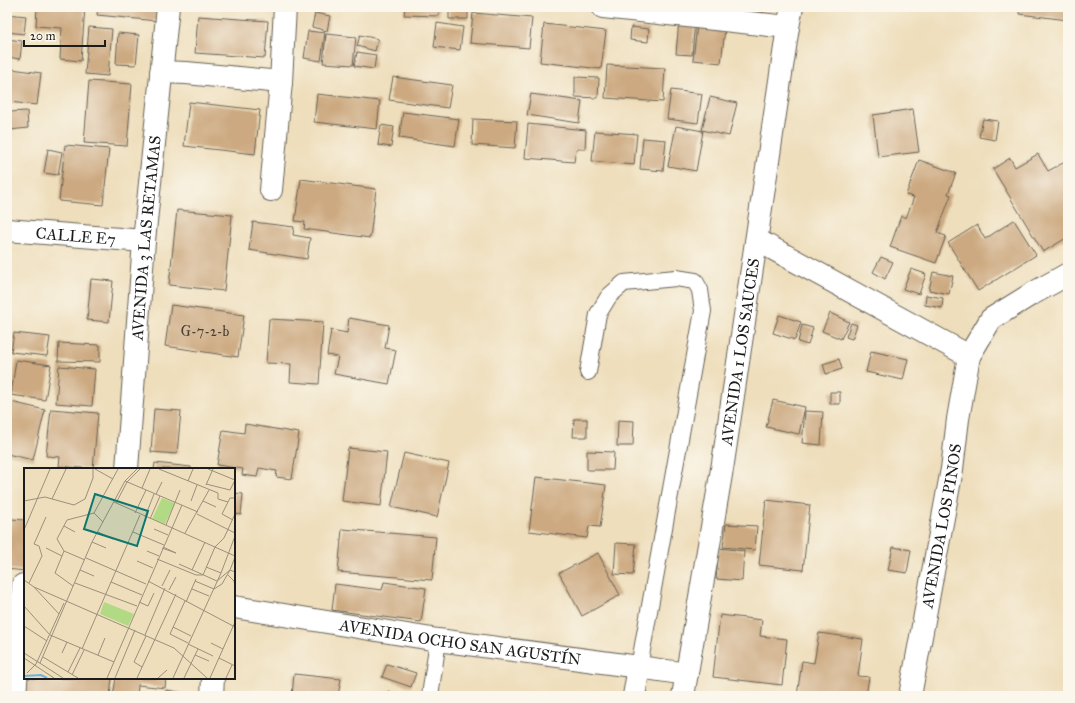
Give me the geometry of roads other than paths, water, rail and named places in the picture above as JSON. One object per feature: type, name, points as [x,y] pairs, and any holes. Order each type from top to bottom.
[{"type":"street","name":"AVENIDA 3 LAS RETAMAS","points":[[127,468],[144,242],[168,7]]},
{"type":"street","points":[[271,190],[281,82],[285,7]]},
{"type":"street","points":[[604,7],[790,17]]},
{"type":"street","name":"AVENIDA 1 LOS SAUCES","points":[[683,696],[722,463],[790,17]]},
{"type":"street","points":[[161,72],[281,82]]},
{"type":"street","name":"CALLE E7","points":[[7,230],[144,242]]},
{"type":"street","points":[[756,240],[969,356],[991,319],[1068,274]]},
{"type":"street","name":"AVENIDA LOS PINOS","points":[[910,696],[952,469],[958,419],[969,356]]},
{"type":"street","points":[[14,696],[18,584]]},
{"type":"street","name":"AVENIDA OCHO SAN AGUSTÍN","points":[[235,607],[438,640],[687,674]]},
{"type":"street","points":[[634,696],[639,667]]},
{"type":"street","points":[[212,696],[214,679]]},
{"type":"lane","points":[[588,372],[598,314],[609,296],[624,283],[676,278],[695,280],[700,290],[703,311],[639,667]]},
{"type":"lane","points":[[430,696],[438,640]]}]
